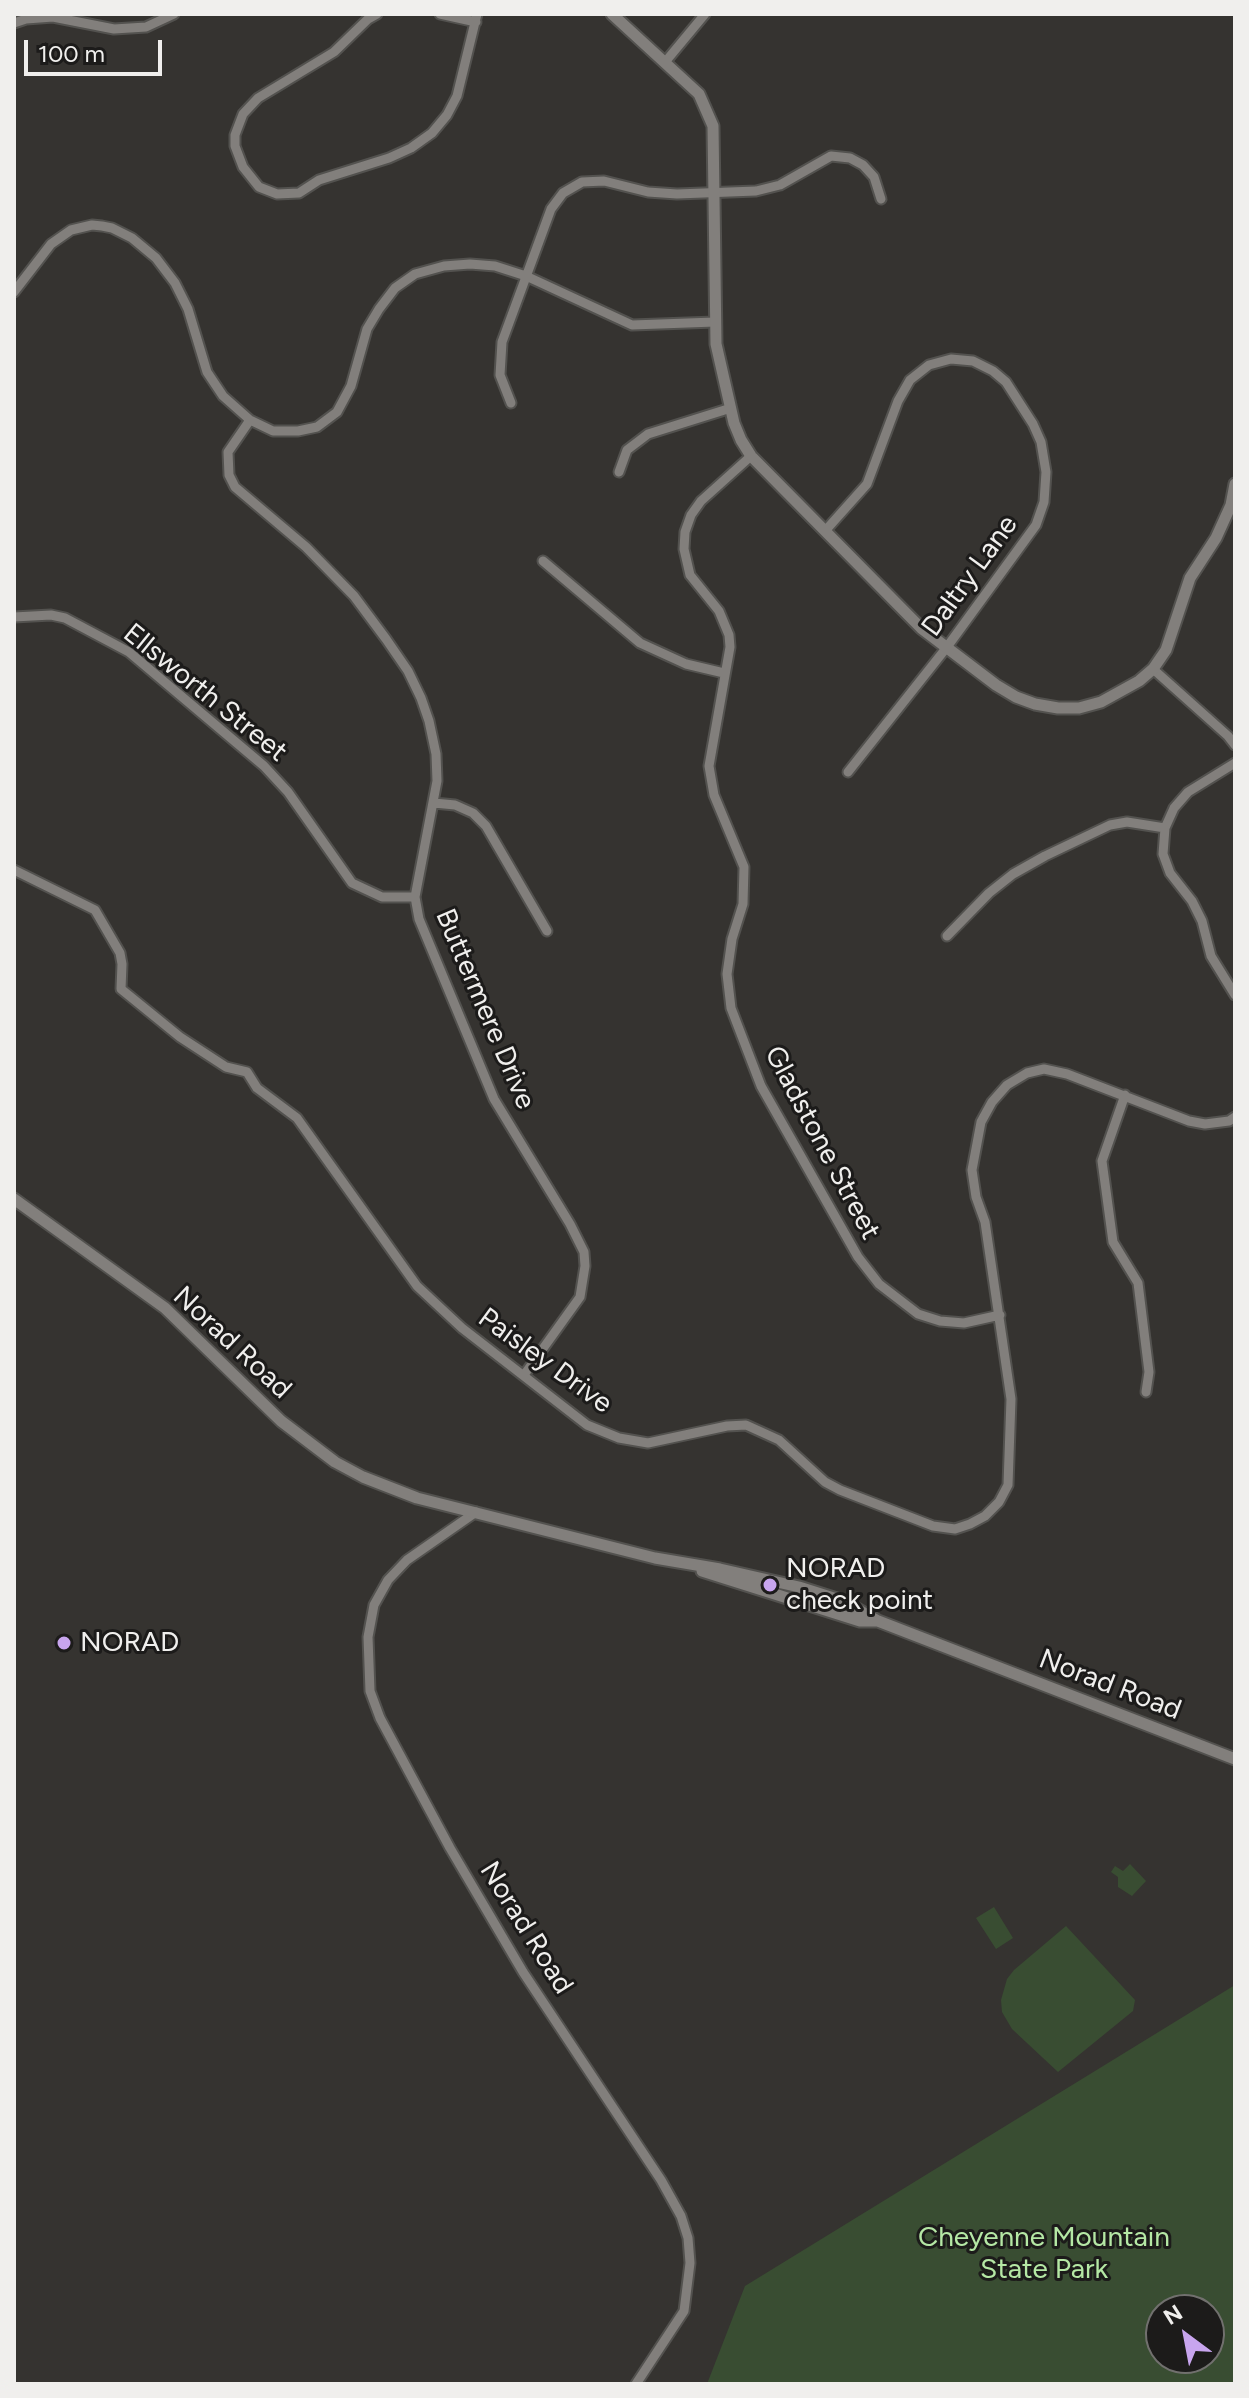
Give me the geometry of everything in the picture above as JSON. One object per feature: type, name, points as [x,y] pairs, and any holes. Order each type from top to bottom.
[{"type":"street","points":[[14,23],[53,17],[114,29],[135,28],[146,27],[174,14]]},
{"type":"street","points":[[377,14],[334,52],[258,98],[243,114],[235,135],[235,146],[243,167],[259,187],[277,194],[299,193],[319,180],[389,158],[411,148],[432,133],[457,96],[476,18],[440,14]]},
{"type":"street","points":[[612,14],[699,94],[713,126],[715,322],[719,364],[741,440],[751,456],[921,628],[1016,697],[1058,708],[1079,708],[1124,692],[1153,669],[1166,650],[1190,578],[1216,538],[1231,505],[1235,484]]},
{"type":"street","points":[[666,61],[705,14]]},
{"type":"street","points":[[511,403],[500,375],[502,342],[551,209],[563,193],[582,182],[604,181],[648,192],[756,191],[780,185],[831,156],[850,158],[863,165],[874,177],[881,199]]},
{"type":"street","points":[[14,292],[51,244],[71,230],[92,225],[112,228],[132,238],[156,258],[175,283],[188,309],[207,372],[223,396],[250,420],[273,431],[317,427],[337,412],[351,386],[367,329],[395,288],[415,274],[444,266],[495,266],[526,276],[632,325],[715,322]]},
{"type":"street","name":"Daltry Lane","points":[[825,531],[867,484],[898,401],[910,380],[929,365],[951,359],[973,361],[1006,382],[1041,442],[1046,472],[1044,502],[1036,525],[947,647],[848,772]]},
{"type":"street","points":[[619,472],[627,450],[648,434],[731,408]]},
{"type":"street","name":"Buttermere Drive","points":[[250,420],[228,452],[229,475],[235,487],[306,547],[354,596],[408,671],[429,721],[436,754],[434,803],[415,897],[427,941],[494,1099],[584,1252],[580,1297],[524,1375]]},
{"type":"street","name":"Gladstone Street","points":[[751,456],[701,501],[691,515],[685,532],[684,549],[690,575],[719,611],[729,635],[709,766],[714,795],[744,867],[743,904],[728,957],[731,1008],[761,1086],[858,1257],[879,1284],[918,1314],[940,1321],[964,1323],[1000,1315]]},
{"type":"street","points":[[543,561],[640,643],[686,664],[724,673]]},
{"type":"street","name":"Ellsworth Street","points":[[14,617],[51,615],[65,618],[129,652],[264,766],[288,792],[352,883],[382,897],[415,897]]},
{"type":"street","points":[[1153,669],[1235,745]]},
{"type":"street","points":[[1235,763],[1188,792],[1174,808],[1165,828],[1163,854],[1170,873],[1192,901],[1202,921],[1211,956],[1235,995]]},
{"type":"street","points":[[434,803],[455,805],[473,813],[486,826],[547,931]]},
{"type":"street","points":[[947,936],[989,893],[1013,874],[1045,856],[1110,825],[1127,822],[1165,828]]},
{"type":"street","name":"Paisley Drive","points":[[14,870],[95,910],[120,953],[121,989],[180,1037],[226,1067],[247,1072],[257,1088],[297,1118],[417,1286],[462,1328],[587,1425],[619,1438],[648,1443],[727,1426],[746,1425],[779,1440],[825,1482],[933,1526],[955,1529],[985,1516],[999,1502],[1008,1485],[1011,1399],[985,1222],[976,1197],[972,1170],[981,1122],[992,1102],[1007,1085],[1027,1073],[1044,1069],[1067,1074],[1189,1121],[1205,1124],[1229,1121],[1235,1117]]},
{"type":"street","points":[[1125,1095],[1102,1161],[1113,1242],[1138,1283],[1149,1372],[1146,1392]]},
{"type":"street","name":"Norad Road","points":[[14,1199],[165,1308],[281,1421],[354,1473],[417,1498],[675,1562],[860,1621],[878,1621],[1235,1759]]},
{"type":"street","name":"Norad Road","points":[[476,1512],[407,1560],[388,1580],[374,1605],[368,1637],[370,1691],[380,1718],[450,1848],[523,1972],[661,2180],[681,2216],[688,2238],[690,2263],[684,2311],[636,2384]]},
{"type":"green space","points":[[1130,1864],[1146,1881],[1132,1896],[1118,1887],[1118,1877],[1111,1872],[1115,1866],[1123,1871]]},
{"type":"green space","points":[[994,1907],[1013,1938],[996,1949],[976,1918]]},
{"type":"green space","points":[[1066,1926],[1135,2000],[1133,2011],[1058,2072],[1012,2029],[1002,2012],[1001,2000],[1007,1979],[1014,1970]]},
{"type":"green space","name":"Cheyenne Mountain State Park","points":[[1235,1985],[1235,2384],[707,2384],[745,2286]]},
{"type":"place","name":"NORAD check point","points":[[770,1585]]},
{"type":"place","name":"NORAD","points":[[64,1643]]}]
